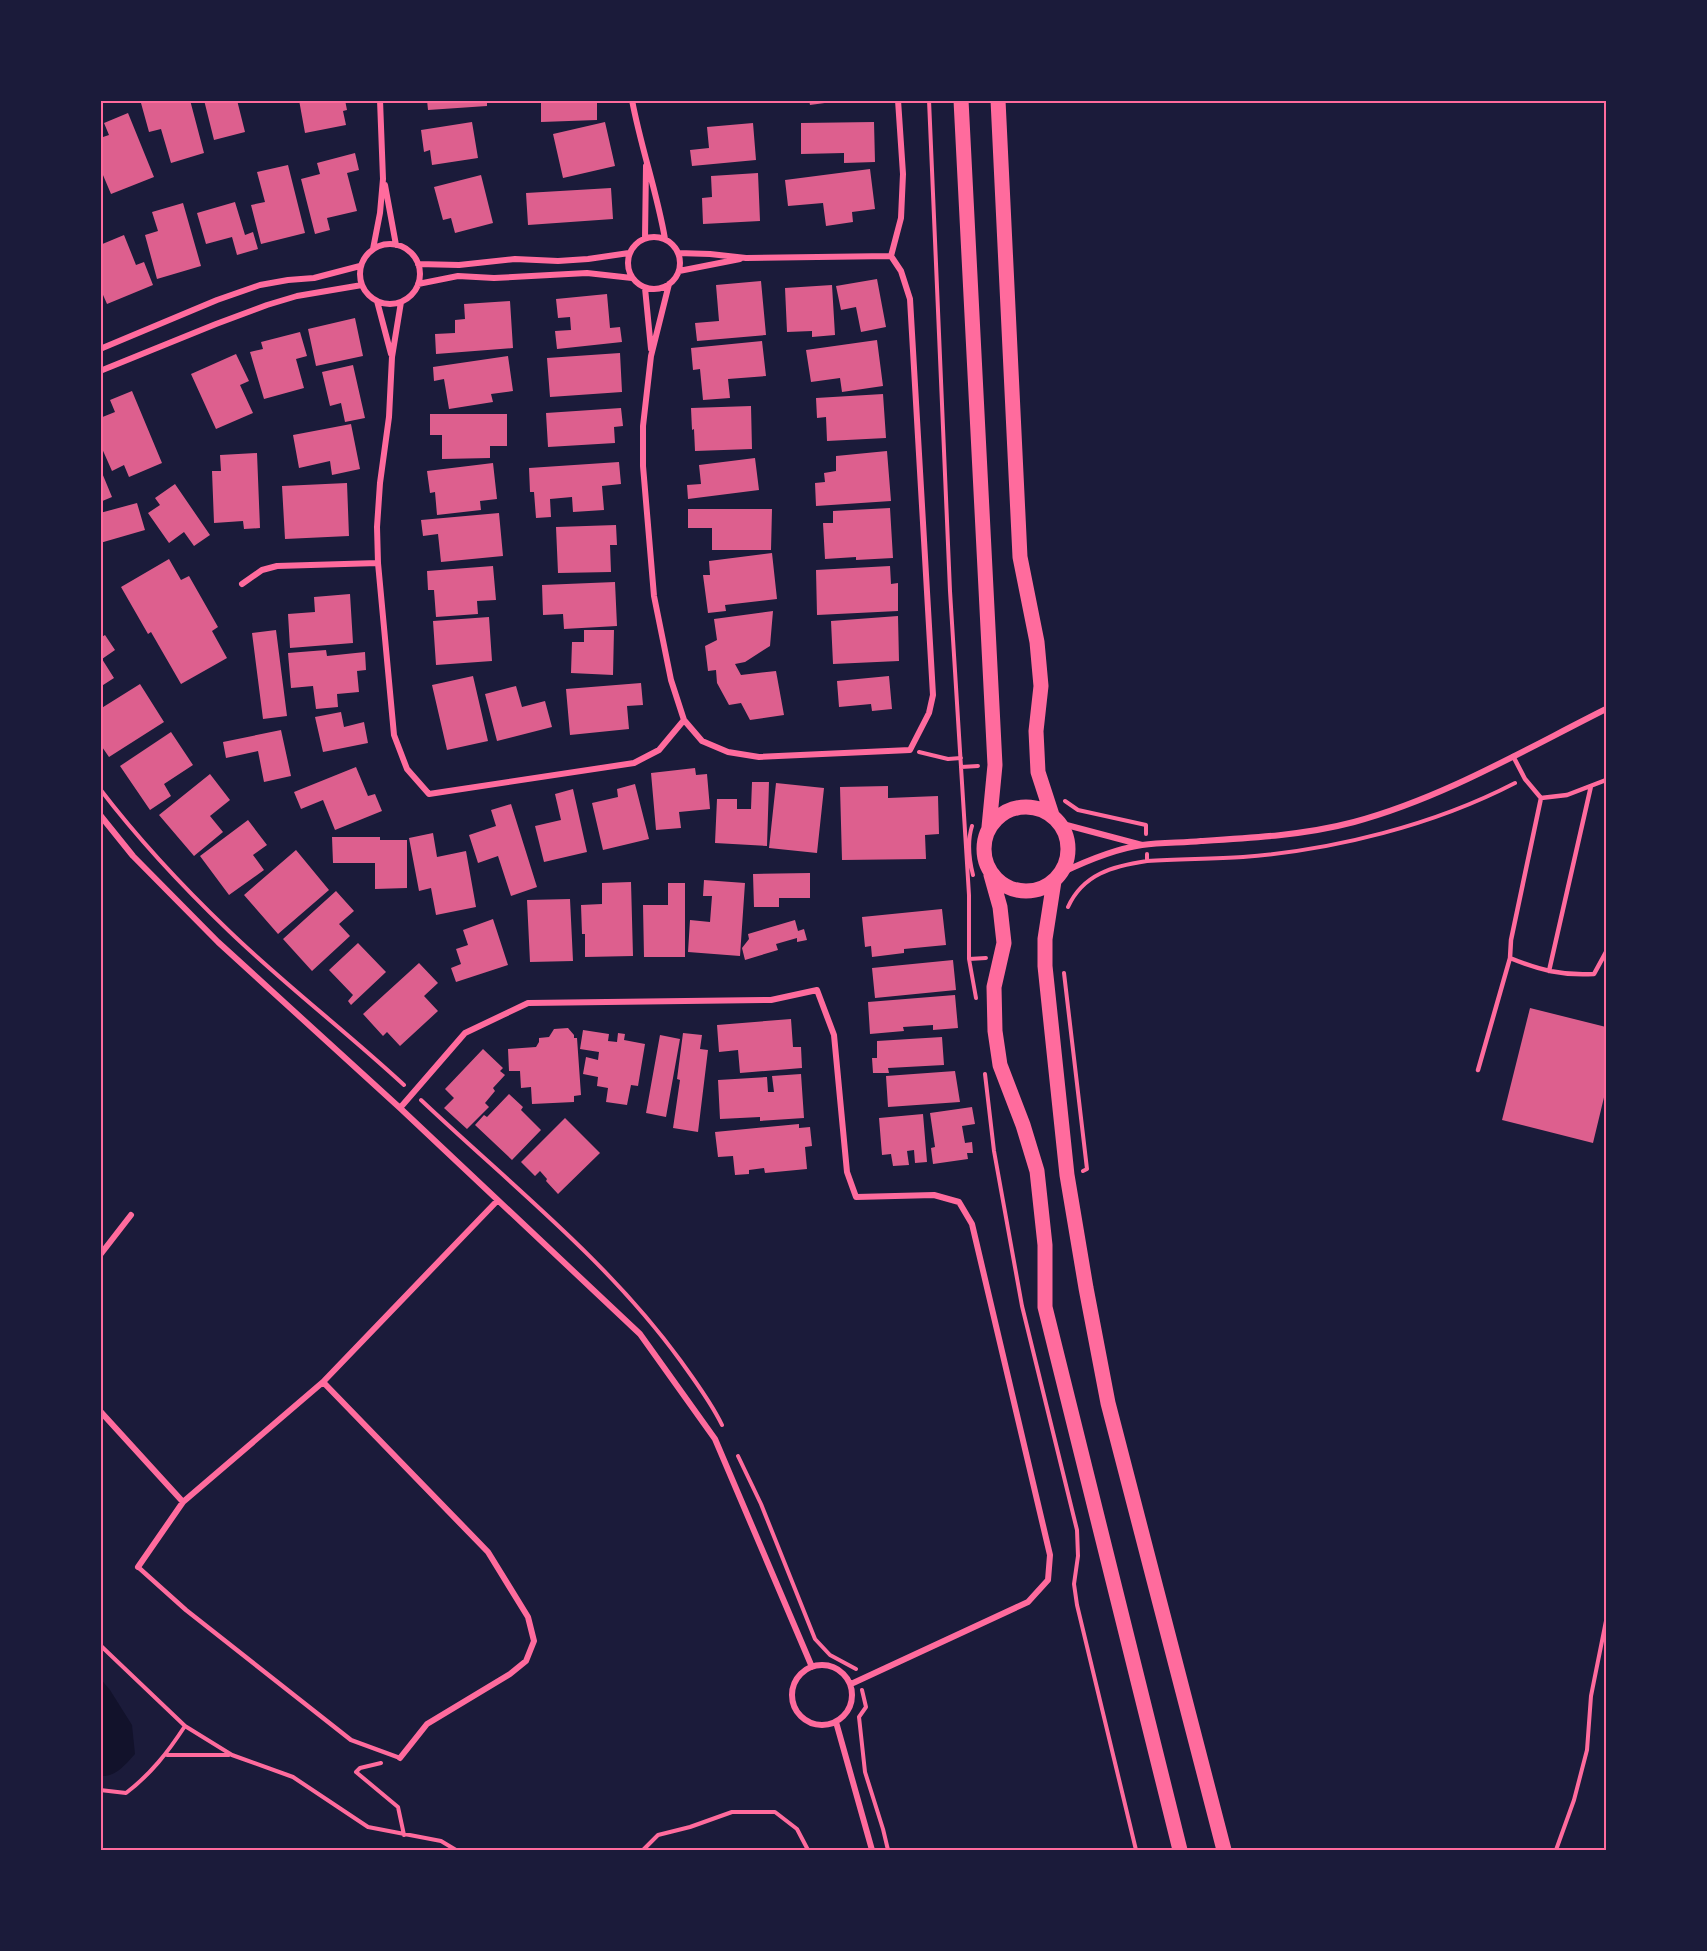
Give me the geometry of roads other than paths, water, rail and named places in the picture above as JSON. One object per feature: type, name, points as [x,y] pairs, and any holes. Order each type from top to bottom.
[{"type":"main road","points":[[960,100],[996,765],[989,827],[984,839],[983,851],[985,864],[991,875],[1000,907],[1004,943],[994,987],[995,1031],[1000,1065],[1023,1125],[1036,1171],[1045,1245],[1045,1307],[1180,1851]]},
{"type":"main road","points":[[991,875],[1001,884],[1014,890],[1028,892],[1042,889],[1057,877],[1067,861],[1069,848],[1066,834],[1055,819],[1038,772],[1036,731],[1041,686],[1037,642],[1020,557],[998,100]]},
{"type":"main road","points":[[989,827],[999,816],[1011,809],[1025,807],[1039,809],[1055,819]]},
{"type":"main road","points":[[1057,877],[1045,939],[1046,977],[1067,1175],[1086,1288],[1108,1403],[1224,1851]]},
{"type":"street","points":[[373,249],[380,213],[383,179],[380,100]]},
{"type":"street","points":[[632,100],[646,165],[645,238]]},
{"type":"street","points":[[669,285],[657,289],[645,288],[632,278],[628,269],[629,253],[635,244],[645,238],[665,239],[678,252],[680,262],[679,271],[669,285],[651,356],[643,426],[643,466],[654,596],[671,680],[684,720],[702,741],[729,752],[759,758],[910,750],[929,713],[933,695],[910,299],[901,271],[891,256],[901,218],[903,174],[898,100]]},
{"type":"street","points":[[646,165],[652,176],[665,239]]},
{"type":"street","points":[[383,179],[396,245]]},
{"type":"street","points":[[384,244],[396,245],[411,253],[418,264],[420,274],[412,295],[401,302],[389,304],[377,301],[368,295],[359,276],[360,266],[373,249],[384,244]]},
{"type":"street","points":[[678,252],[746,258],[891,256]]},
{"type":"street","points":[[418,264],[459,265],[515,259],[558,261],[629,253]]},
{"type":"street","points":[[679,271],[746,258]]},
{"type":"street","points":[[100,349],[217,300],[260,285],[314,278],[360,266]]},
{"type":"street","points":[[418,284],[458,276],[494,278],[586,273],[632,278]]},
{"type":"street","points":[[100,371],[267,305],[297,296],[362,285]]},
{"type":"street","points":[[645,288],[651,356]]},
{"type":"street","points":[[377,301],[392,357]]},
{"type":"street","points":[[401,302],[392,357],[389,417],[376,527],[394,735],[407,769],[429,794],[634,763],[659,750],[684,720]]},
{"type":"street","points":[[242,584],[262,570],[277,566],[378,563]]},
{"type":"street","points":[[1057,877],[1085,862],[1142,845],[1241,839],[1353,822],[1422,800],[1606,709]]},
{"type":"street","points":[[100,815],[133,856],[218,942],[400,1108],[640,1334],[715,1439],[812,1667]]},
{"type":"street","points":[[1055,819],[1142,845]]},
{"type":"street","points":[[400,1108],[465,1033],[528,1003],[771,1000],[817,990],[834,1035],[847,1172],[856,1197],[934,1195],[958,1202],[972,1224],[1050,1555],[1048,1580],[1028,1602],[851,1684]]},
{"type":"street","points":[[138,1567],[183,1502],[324,1382],[497,1201]]},
{"type":"street","points":[[100,1255],[131,1215]]},
{"type":"street","points":[[324,1382],[488,1552],[528,1617],[534,1641],[526,1661],[510,1674],[426,1724],[400,1758]]},
{"type":"street","points":[[100,1411],[183,1502]]},
{"type":"street","points":[[822,1665],[832,1667],[842,1672],[851,1684],[853,1694],[851,1705],[846,1714],[836,1722],[816,1725],[806,1721],[796,1710],[792,1690],[796,1680],[812,1667],[822,1665]]},
{"type":"street","points":[[836,1722],[872,1851]]},
{"type":"lane","points":[[1513,756],[1525,778],[1541,798]]},
{"type":"lane","points":[[1541,798],[1567,795],[1606,780]]},
{"type":"lane","points":[[1549,971],[1591,786]]},
{"type":"lane","points":[[1478,1070],[1510,958],[1511,940],[1541,798]]},
{"type":"lane","points":[[1510,958],[1568,975],[1594,975],[1606,952]]},
{"type":"lane","points":[[138,1567],[186,1610],[351,1740],[400,1758]]}]
